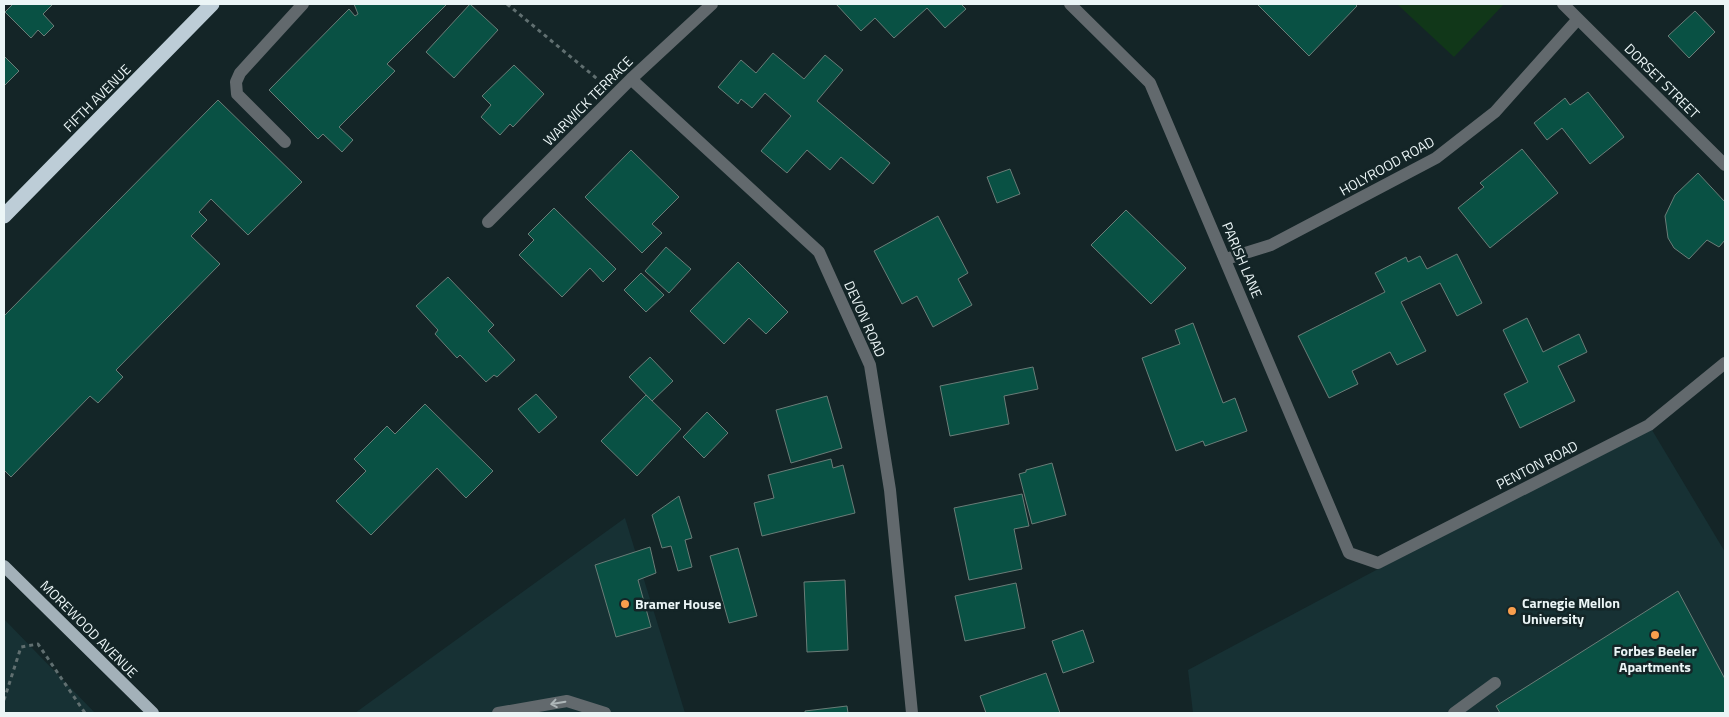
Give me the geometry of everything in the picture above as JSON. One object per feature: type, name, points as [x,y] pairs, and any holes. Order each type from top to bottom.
[{"type":"highway","name":"FIFTH AVENUE","points":[[4,216],[206,6]]},
{"type":"main road","name":"MOREWOOD AVENUE","points":[[4,566],[153,713]]},
{"type":"street","points":[[285,142],[237,94],[236,82],[246,66],[303,4]]},
{"type":"street","name":"WARWICK TERRACE","points":[[488,222],[631,79],[712,4]]},
{"type":"street","name":"PARISH LANE","points":[[1070,4],[1150,83],[1349,553]]},
{"type":"street","name":"DORSET STREET","points":[[1563,4],[1725,165]]},
{"type":"street","name":"HOLYROOD ROAD","points":[[1226,259],[1270,245],[1436,158],[1495,112],[1578,19]]},
{"type":"street","name":"DEVON ROAD","points":[[631,79],[819,252],[870,365],[890,490],[912,713]]},
{"type":"street","name":"PENTON ROAD","points":[[1349,553],[1378,563],[1649,425],[1725,364]]},
{"type":"street","points":[[1454,713],[1495,683]]},
{"type":"street","points":[[498,713],[567,702],[605,713]]},
{"type":"path","points":[[507,4],[616,94]]},
{"type":"path","points":[[4,700],[21,647],[38,644],[85,713]]},
{"type":"shaded area","name":"Carnegie Mellon University","points":[[1649,425],[1725,552],[1725,713],[1193,713],[1188,670]]},
{"type":"shaded area","points":[[625,518],[685,713],[355,713]]},
{"type":"shaded area","points":[[4,619],[95,713],[4,713]]},
{"type":"green space","points":[[1397,4],[1504,4],[1454,57]]},
{"type":"building","points":[[13,4],[53,4],[43,14],[54,26],[44,36],[38,30],[31,38],[5,12]]},
{"type":"building","points":[[354,4],[447,4],[387,64],[395,71],[339,127],[353,140],[342,152],[323,134],[318,139],[269,90],[349,9],[355,16],[358,14]]},
{"type":"building","points":[[470,4],[498,30],[454,78],[426,52]]},
{"type":"building","points":[[836,4],[961,4],[966,9],[945,28],[927,8],[894,38],[875,18],[861,31]]},
{"type":"building","points":[[1257,4],[1355,4],[1357,6],[1309,56]]},
{"type":"building","points":[[1695,11],[1715,32],[1689,58],[1668,36]]},
{"type":"building","points":[[773,53],[804,79],[825,55],[843,70],[817,101],[890,163],[873,184],[841,157],[830,170],[807,150],[787,173],[761,151],[791,116],[765,93],[752,108],[741,99],[738,104],[718,87],[741,60],[756,73]]},
{"type":"building","points":[[4,56],[19,71],[4,86]]},
{"type":"building","points":[[514,65],[544,94],[513,127],[510,124],[500,135],[481,117],[491,105],[482,96]]},
{"type":"building","points":[[1588,92],[1624,137],[1590,164],[1562,128],[1547,140],[1534,123],[1565,98],[1570,105]]},
{"type":"building","points":[[218,100],[302,182],[248,235],[211,199],[199,212],[207,220],[191,236],[220,264],[116,370],[123,377],[98,403],[90,396],[11,477],[4,470],[4,316]]},
{"type":"building","points":[[1522,149],[1558,193],[1490,248],[1458,208],[1484,187],[1480,183]]},
{"type":"building","points":[[631,150],[679,197],[652,224],[662,233],[642,253],[585,197]]},
{"type":"building","points":[[1010,169],[1020,194],[997,203],[987,177]]},
{"type":"building","points":[[1698,173],[1725,202],[1725,240],[1719,247],[1707,240],[1689,259],[1674,248],[1668,238],[1665,216],[1675,195]]},
{"type":"building","points":[[554,208],[616,269],[603,282],[590,268],[562,297],[519,255],[534,240],[528,234]]},
{"type":"building","points":[[1126,210],[1186,268],[1151,304],[1091,245]]},
{"type":"building","points":[[938,216],[968,273],[958,279],[972,305],[933,327],[917,296],[902,304],[874,251]]},
{"type":"building","points":[[666,247],[691,269],[669,293],[645,271]]},
{"type":"building","points":[[1457,254],[1482,303],[1457,316],[1440,283],[1401,302],[1426,351],[1397,365],[1390,352],[1352,371],[1358,384],[1329,398],[1298,336],[1385,292],[1375,273],[1406,257],[1408,262],[1420,256],[1427,269]]},
{"type":"building","points":[[738,262],[788,312],[766,334],[749,318],[724,344],[690,311]]},
{"type":"building","points":[[641,273],[664,295],[646,312],[624,290]]},
{"type":"building","points":[[448,277],[494,325],[488,331],[515,360],[497,377],[494,375],[486,382],[460,355],[457,358],[435,334],[438,330],[416,306]]},
{"type":"building","points":[[1527,318],[1543,352],[1579,334],[1587,352],[1558,366],[1575,401],[1520,428],[1504,394],[1528,382],[1503,330]]},
{"type":"building","points":[[1193,323],[1223,403],[1235,398],[1247,431],[1205,446],[1203,441],[1176,451],[1142,358],[1180,344],[1175,330]]},
{"type":"building","points":[[650,357],[673,381],[652,401],[629,377]]},
{"type":"building","points":[[1033,367],[1038,389],[1004,396],[1009,424],[950,436],[940,386]]},
{"type":"building","points":[[536,394],[557,417],[539,433],[518,409]]},
{"type":"building","points":[[646,395],[681,429],[637,476],[601,441]]},
{"type":"building","points":[[827,396],[842,448],[791,463],[776,410]]},
{"type":"building","points":[[425,404],[493,471],[466,498],[437,468],[371,535],[336,501],[366,471],[354,459],[387,426],[395,434]]},
{"type":"building","points":[[707,412],[728,433],[704,458],[683,437]]},
{"type":"building","points":[[831,459],[833,468],[843,465],[855,513],[762,536],[754,503],[774,498],[768,475]]},
{"type":"building","points":[[1052,463],[1066,515],[1032,524],[1019,474],[1026,472],[1026,470]]},
{"type":"building","points":[[1022,494],[1029,526],[1014,529],[1022,569],[969,580],[954,508]]},
{"type":"building","points":[[679,496],[692,538],[685,540],[692,567],[678,571],[671,546],[662,548],[652,515]]},
{"type":"building","name":"Bramer House","points":[[650,547],[656,573],[638,580],[651,627],[616,637],[595,565]]},
{"type":"building","points":[[738,548],[757,616],[729,623],[710,556]]},
{"type":"building","points":[[845,580],[848,650],[807,652],[804,582]]},
{"type":"building","points":[[1016,583],[1025,628],[965,641],[955,596]]},
{"type":"building","name":"Forbes Beeler Apartments","points":[[1678,591],[1725,679],[1725,713],[1500,713],[1496,706]]},
{"type":"building","points":[[1083,630],[1094,662],[1063,673],[1052,641]]},
{"type":"building","points":[[1046,673],[1060,713],[986,713],[980,696]]},
{"type":"building","points":[[847,706],[848,713],[805,713],[805,711]]},
{"type":"place","name":"Bramer House","points":[[625,604]]},
{"type":"place","name":"Carnegie Mellon University","points":[[1512,611]]},
{"type":"place","name":"Forbes Beeler Apartments","points":[[1655,635]]}]
